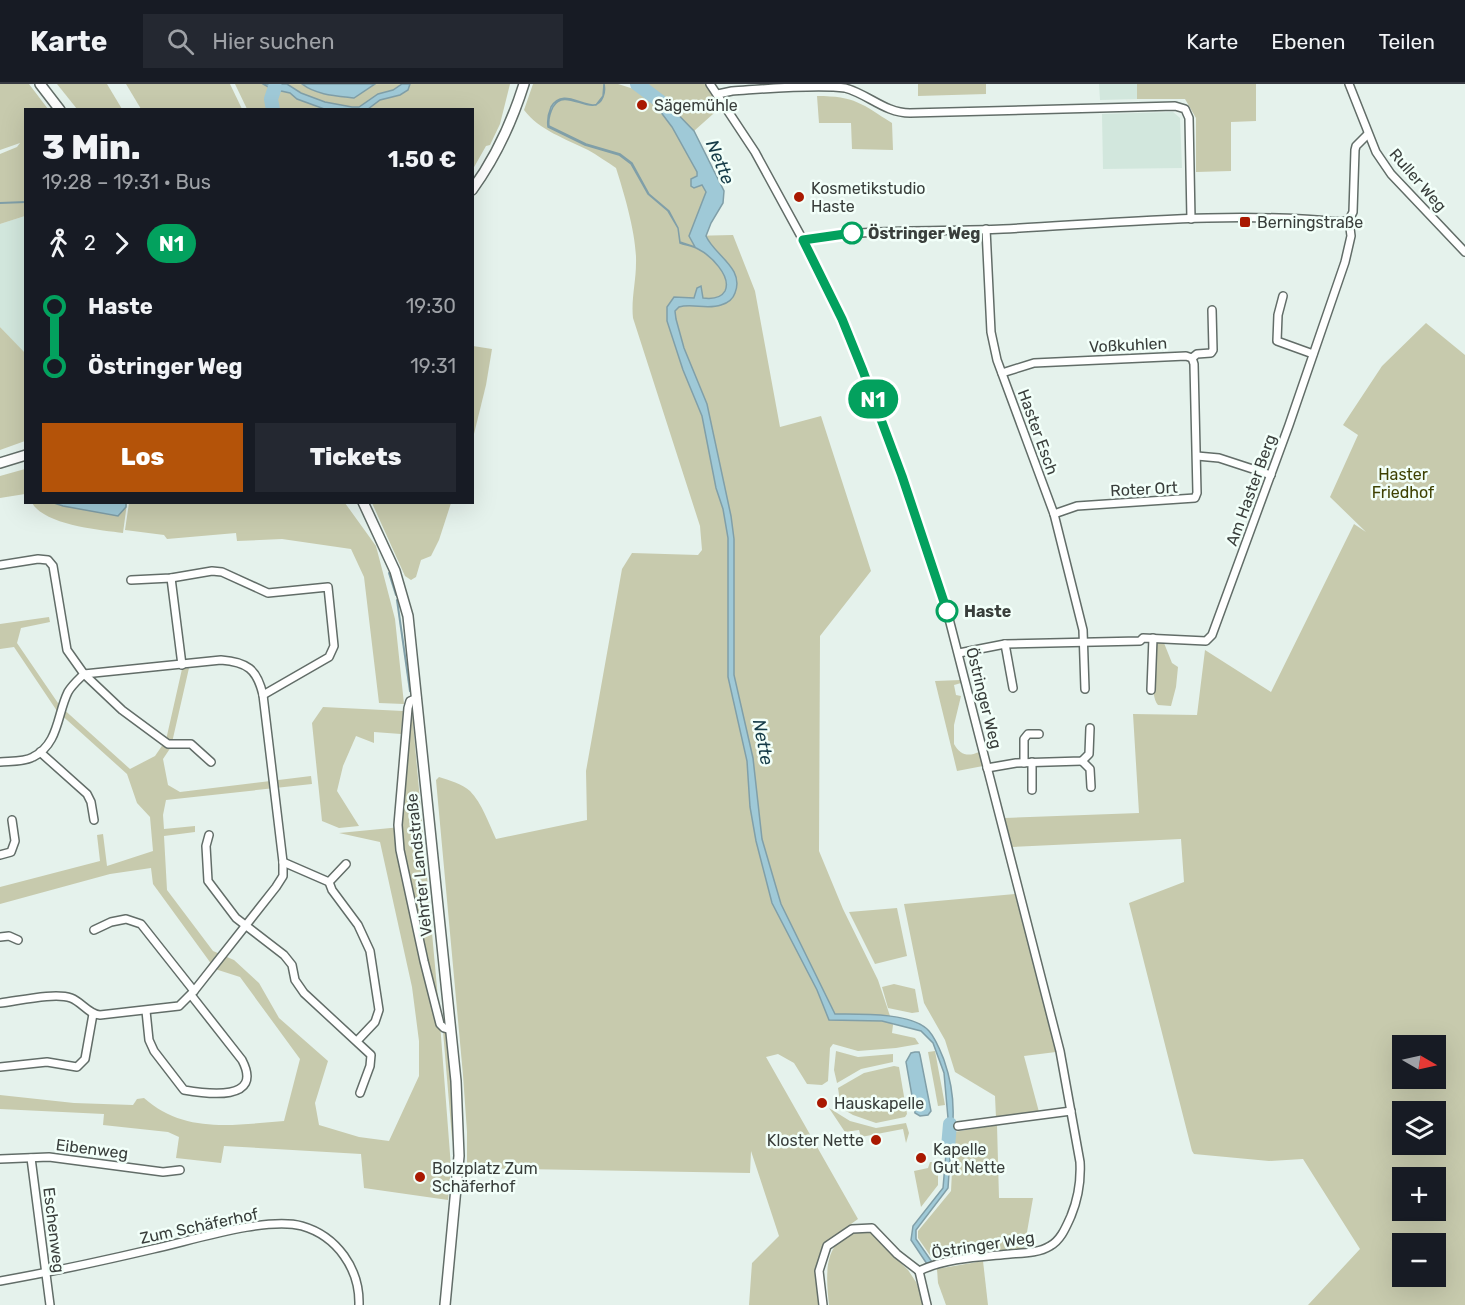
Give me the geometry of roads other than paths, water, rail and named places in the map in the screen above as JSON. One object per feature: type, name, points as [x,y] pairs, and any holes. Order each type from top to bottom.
[{"type":"main road","points":[[40,84],[58,108]]},
{"type":"main road","points":[[474,187],[496,153],[524,84]]},
{"type":"main road","points":[[0,463],[24,456]]},
{"type":"main road","name":"Vehrter Landstraße","points":[[356,504],[376,530]]},
{"type":"main road","name":"Vehrter Landstraße","points":[[364,504],[403,595],[408,616],[451,1030],[459,1115],[459,1156],[445,1305]]},
{"type":"street","name":"Östringer Weg","points":[[710,84],[755,152],[803,240],[842,319],[938,579],[959,653],[1060,1051],[1071,1111],[1081,1175],[1074,1208],[1067,1225],[1055,1242],[1046,1248],[1031,1252],[972,1258],[942,1263],[922,1270],[927,1305]]},
{"type":"street","name":"Ruller Weg","points":[[1349,84],[1376,152],[1391,174],[1465,252]]},
{"type":"street","points":[[718,94],[732,91],[836,86],[860,93],[885,108],[902,113],[1175,106],[1185,110],[1189,118],[1191,219]]},
{"type":"street","name":"Am Haster Berg","points":[[1153,638],[1206,641],[1212,635],[1271,475],[1348,250],[1351,236],[1349,220],[1353,212],[1355,150],[1368,134]]},
{"type":"street","points":[[803,240],[892,230],[986,229],[1191,219],[1275,217],[1341,222],[1349,220]]},
{"type":"street","name":"Haster Esch","points":[[986,229],[991,332],[997,360],[1054,514],[1084,641],[1085,689]]},
{"type":"street","points":[[1283,296],[1278,315],[1277,341],[1312,354]]},
{"type":"street","name":"Voßkuhlen","points":[[1002,373],[1034,363],[1186,356],[1192,358],[1197,354],[1213,350],[1212,310]]},
{"type":"street","name":"Roter Ort","points":[[1054,514],[1077,506],[1195,498],[1197,456],[1192,358]]},
{"type":"street","points":[[1197,456],[1219,458],[1271,475]]},
{"type":"street","points":[[0,565],[38,559],[48,560],[53,566],[67,650],[84,674],[122,710],[168,744],[191,744],[211,762]]},
{"type":"street","points":[[131,580],[171,578],[212,571],[222,572],[268,593],[328,586],[334,646],[329,657],[263,695]]},
{"type":"street","points":[[171,578],[182,665]]},
{"type":"street","points":[[959,653],[1005,644],[1140,641],[1143,638],[1153,638],[1151,690]]},
{"type":"street","points":[[1005,644],[1013,688]]},
{"type":"street","points":[[0,762],[32,758],[40,752],[51,740],[58,726],[69,691],[84,674],[221,660],[238,661],[255,673],[263,695],[283,862],[283,876],[276,887],[193,993],[178,1006],[146,1011],[93,1014],[72,998],[59,996],[0,1004]]},
{"type":"street","name":"Vehrter Landstraße","points":[[417,698],[410,701],[408,708],[398,825],[400,850],[441,1024],[444,1028],[451,1030]]},
{"type":"street","points":[[987,768],[1028,762],[1082,761],[1089,754],[1090,728]]},
{"type":"street","points":[[1032,789],[1024,739],[1028,734],[1039,734]]},
{"type":"street","points":[[40,752],[87,794],[94,820]]},
{"type":"street","points":[[1082,761],[1090,769],[1091,787]]},
{"type":"street","points":[[0,855],[11,852],[15,841],[12,820]]},
{"type":"street","points":[[209,835],[206,846],[208,881],[237,918],[284,954],[292,965],[295,980],[304,993],[371,1056],[370,1066],[360,1093]]},
{"type":"street","points":[[283,862],[329,882],[332,890],[358,925],[370,951],[379,1010],[375,1022],[357,1041]]},
{"type":"street","points":[[329,882],[346,864]]},
{"type":"street","points":[[94,930],[111,922],[126,919],[141,924],[242,1060],[247,1070],[247,1080],[244,1086],[236,1092],[205,1094],[184,1090],[154,1051],[149,1040],[146,1011]]},
{"type":"street","points":[[0,937],[9,936],[18,940]]},
{"type":"street","points":[[0,1066],[47,1062],[77,1067],[85,1059],[93,1014]]},
{"type":"street","points":[[958,1126],[1071,1111]]},
{"type":"street","name":"Eibenweg","points":[[0,1159],[49,1157],[163,1172],[180,1170]]},
{"type":"street","name":"Eschenweg","points":[[32,1158],[50,1305]]},
{"type":"street","name":"Zum Schäferhof","points":[[0,1281],[46,1273],[229,1232],[284,1223],[311,1230],[327,1238],[336,1246],[352,1267],[359,1305]]},
{"type":"street","points":[[823,1305],[819,1270],[827,1246],[852,1229],[868,1227],[877,1231],[897,1254],[922,1270]]},
{"type":"water","points":[[263,84],[287,84],[301,93],[325,102],[359,107],[378,94],[393,90],[402,84],[410,84],[408,90],[400,95],[380,100],[369,108],[322,108],[297,99],[290,93],[272,89]]},
{"type":"water","points":[[302,84],[375,84],[354,98],[320,93]]},
{"type":"water","points":[[566,98],[572,99],[594,105],[565,99],[558,101],[551,112],[549,126],[586,144],[620,154],[632,163],[649,194],[669,211],[678,228],[668,211],[648,194],[631,164],[619,155],[585,145],[548,127],[548,117],[551,107],[555,102],[561,99]]},
{"type":"water","points":[[664,100],[694,131],[724,191],[723,203],[706,236],[736,276],[735,293],[724,304],[710,307],[684,306],[675,311],[684,348],[707,404],[731,516],[734,539],[734,675],[753,758],[762,839],[781,904],[835,1014],[898,1017],[910,1020],[929,1031],[944,1060],[952,1096],[953,1119],[948,1118],[944,1073],[933,1043],[921,1031],[882,1021],[829,1020],[817,990],[772,903],[756,841],[750,807],[747,761],[728,677],[728,538],[723,509],[716,488],[702,416],[683,370],[667,321],[667,307],[674,297],[694,298],[697,288],[701,286],[703,298],[716,297],[725,291],[726,285],[723,273],[708,256],[696,248],[680,243],[678,228],[680,242],[695,247],[689,236],[706,192],[702,185],[694,188],[691,186],[691,179],[697,176],[697,172],[672,127],[657,107]]},
{"type":"water","points":[[57,504],[126,504],[118,516]]},
{"type":"water","points":[[919,1052],[920,1055],[931,1111],[928,1115],[920,1116],[915,1113],[906,1062],[911,1053]]},
{"type":"water","points":[[952,1129],[948,1188],[916,1230],[916,1239],[932,1262],[927,1264],[911,1240],[913,1226],[943,1188],[948,1130]]},
{"type":"waterway","name":"Nette","points":[[637,84],[673,113]]},
{"type":"waterway","points":[[273,108],[271,99],[275,87]]},
{"type":"waterway","points":[[0,203],[24,202]]},
{"type":"waterway","points":[[389,573],[396,595]]},
{"type":"waterway","points":[[397,600],[410,691]]},
{"type":"waterway","name":"Nette","points":[[948,1147],[950,1124]]},
{"type":"place","name":"Sägemühle","points":[[642,105]]},
{"type":"place","name":"Kosmetikstudio Haste","points":[[799,197]]},
{"type":"place","name":"Berningstraße","points":[[1245,222]]},
{"type":"place","name":"Östringer Weg","points":[[852,233]]},
{"type":"place","name":"Haste","points":[[947,611]]},
{"type":"place","name":"Hauskapelle","points":[[822,1103]]},
{"type":"place","name":"Kloster Nette","points":[[876,1140]]},
{"type":"place","name":"Kapelle Gut Nette","points":[[921,1158]]},
{"type":"place","name":"Bolzplatz Zum Schäferhof","points":[[420,1177]]},
{"type":"park label","name":"Haster Friedhof","points":[[1403,483]]}]
